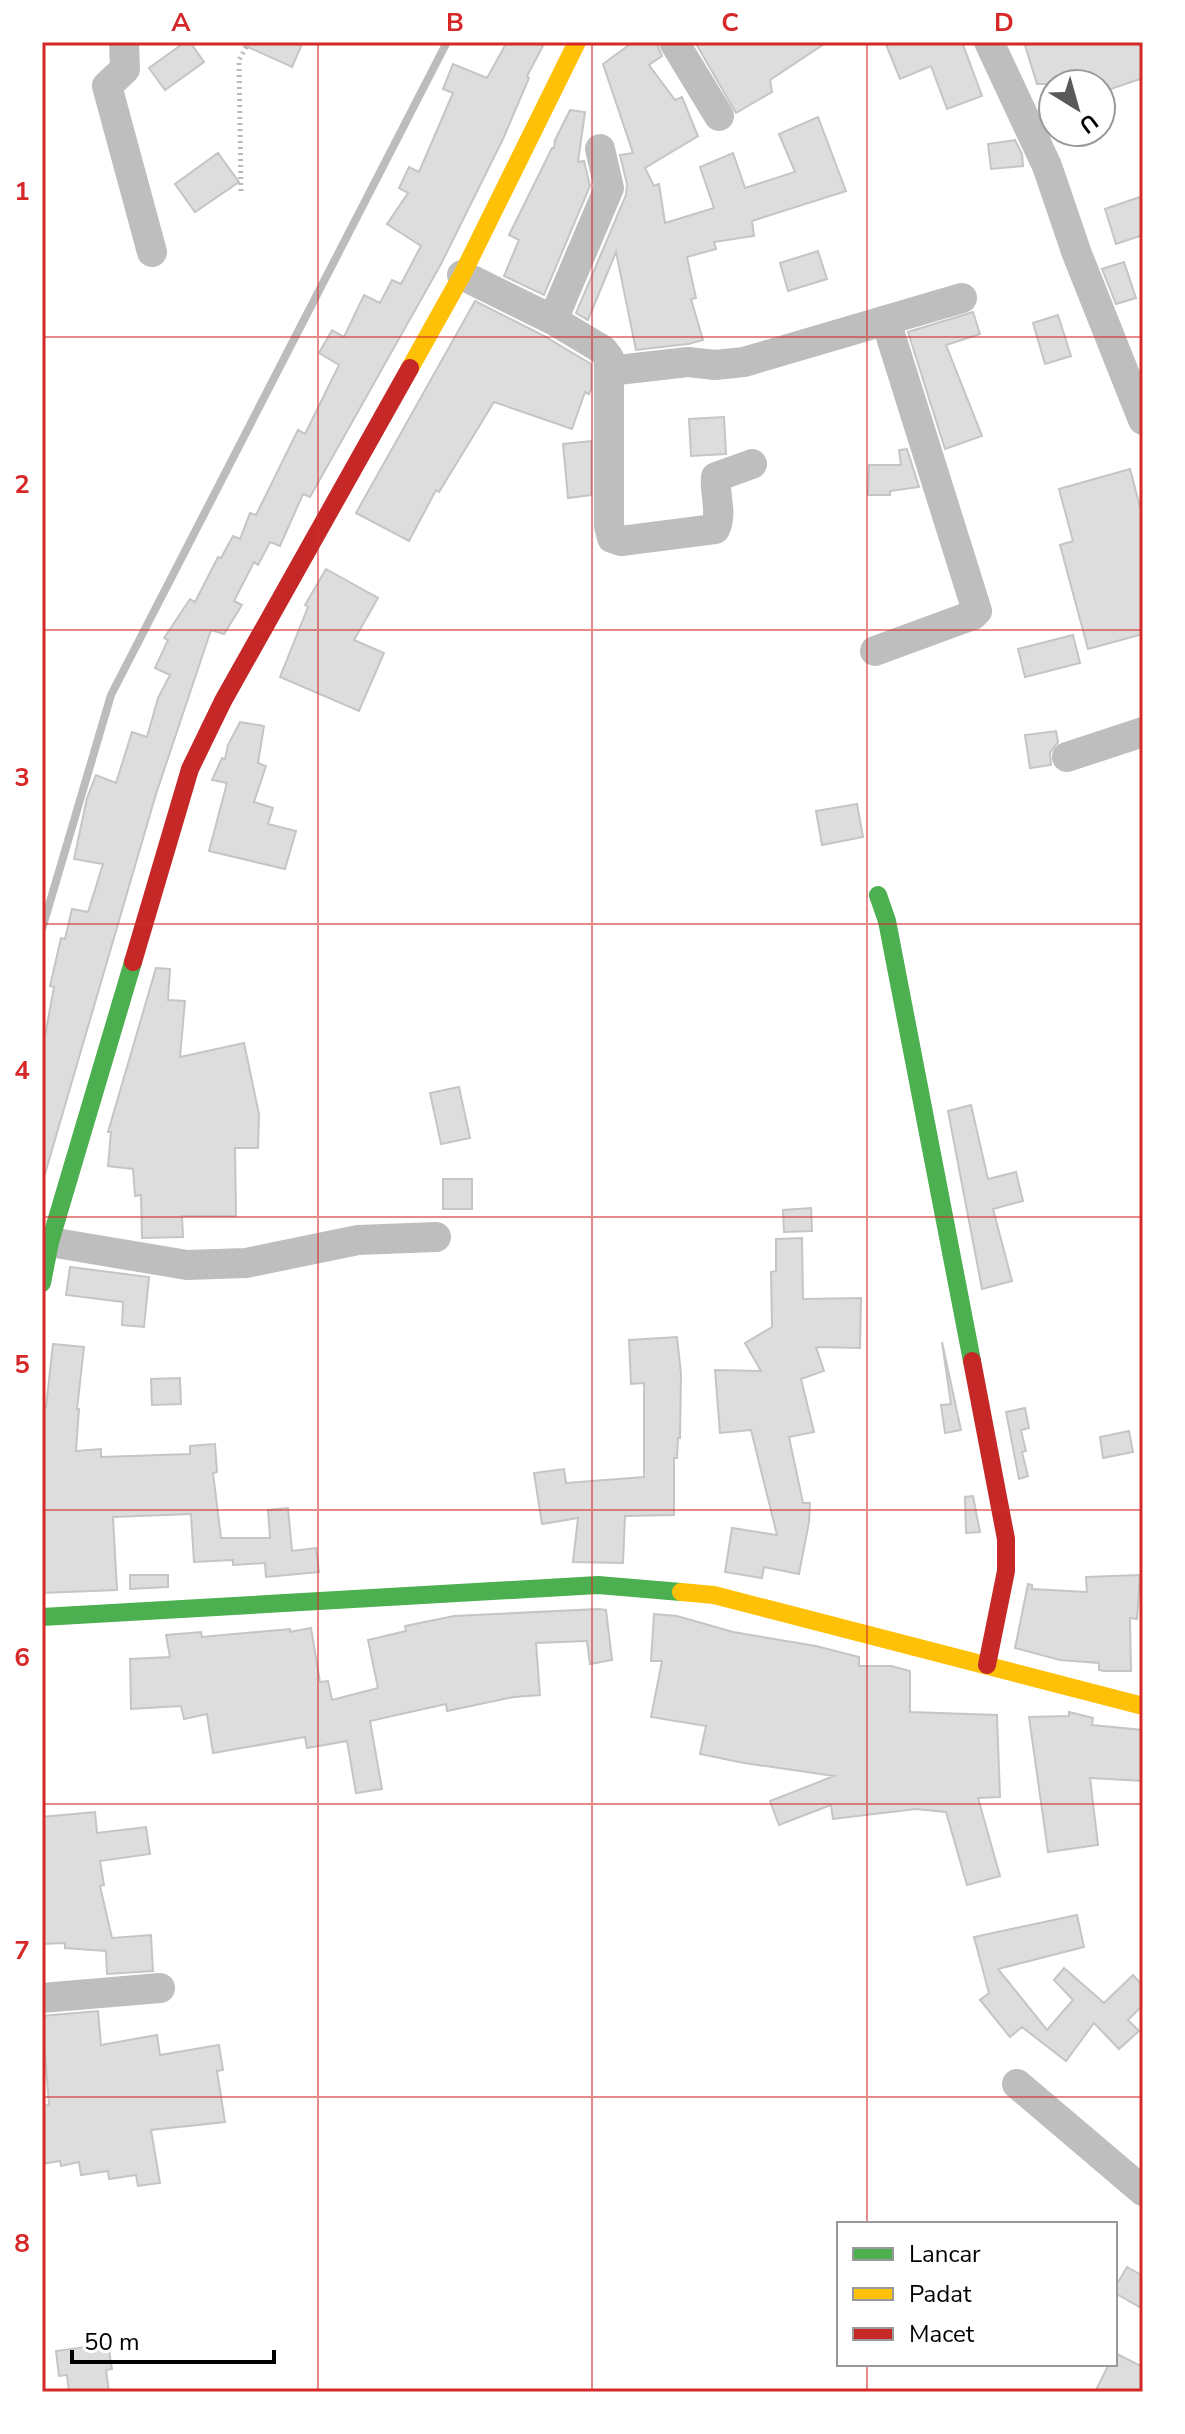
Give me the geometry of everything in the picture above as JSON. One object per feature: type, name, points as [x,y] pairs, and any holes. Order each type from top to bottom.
[{"type":"street","points":[[124,42],[125,69],[107,86],[152,252]]},
{"type":"street","points":[[42,1283],[50,1242],[190,769],[223,701],[462,275],[577,42]]},
{"type":"street","points":[[674,42],[719,116]]},
{"type":"street","points":[[989,42],[1047,166],[1077,254],[1143,420]]},
{"type":"street","points":[[553,320],[609,188],[600,149]]},
{"type":"street","points":[[462,275],[553,320],[606,353],[609,371],[609,526],[612,538],[621,541],[715,529],[720,520],[716,477],[752,464]]},
{"type":"street","points":[[609,371],[688,362],[731,364],[962,298]]},
{"type":"street","points":[[875,651],[977,611],[886,321]]},
{"type":"street","points":[[1067,757],[1143,732]]},
{"type":"street","points":[[878,895],[887,921],[1006,1539],[1006,1571],[987,1665]]},
{"type":"street","points":[[50,1242],[187,1265],[246,1263],[358,1240],[436,1237]]},
{"type":"street","points":[[42,1617],[598,1585],[714,1595],[1143,1706]]},
{"type":"street","points":[[42,1998],[160,1988]]},
{"type":"street","points":[[1017,2084],[1143,2191]]},
{"type":"path","points":[[241,191],[239,60],[249,42]]},
{"type":"building","points":[[185,42],[190,42],[204,62],[165,90],[149,68]]},
{"type":"building","points":[[237,42],[303,42],[292,67]]},
{"type":"building","points":[[507,42],[545,42],[527,76],[529,78],[503,139],[441,264],[310,497],[303,494],[280,546],[270,542],[258,565],[254,562],[234,601],[242,605],[224,634],[211,630],[156,794],[42,1184],[42,1052],[54,987],[50,986],[61,938],[65,939],[72,909],[88,912],[103,864],[74,859],[87,798],[96,775],[116,783],[132,732],[147,737],[158,698],[170,675],[155,668],[168,640],[164,638],[190,599],[195,602],[218,557],[221,558],[233,536],[240,539],[250,513],[256,515],[298,430],[305,434],[339,365],[319,353],[332,330],[344,337],[364,295],[380,303],[392,280],[401,284],[421,246],[387,224],[408,193],[399,188],[409,167],[419,172],[453,93],[443,89],[453,64],[487,78]]},
{"type":"building","points":[[633,42],[656,42],[662,56],[649,65],[675,100],[682,97],[698,136],[645,168],[654,186],[659,184],[665,223],[714,208],[700,167],[733,153],[745,188],[795,172],[779,134],[818,117],[846,191],[752,221],[754,236],[714,242],[716,249],[687,257],[696,298],[691,299],[703,340],[636,350],[616,252],[588,320],[576,313],[626,195],[627,184],[620,155],[633,153],[603,64]]},
{"type":"building","points":[[695,42],[827,42],[770,80],[772,92],[736,113]]},
{"type":"building","points":[[885,42],[962,42],[982,96],[947,109],[931,66],[900,79]]},
{"type":"building","points":[[1024,42],[1139,42],[1143,53],[1143,78],[1117,87],[1117,68],[1037,68],[1037,84]]},
{"type":"building","points":[[570,110],[585,112],[578,162],[584,161],[590,186],[544,295],[504,276],[519,240],[509,235]]},
{"type":"building","points":[[1015,140],[1022,154],[1023,166],[991,169],[988,144]]},
{"type":"building","points":[[218,153],[239,182],[195,212],[175,184]]},
{"type":"building","points":[[1143,196],[1143,235],[1116,244],[1105,209]]},
{"type":"building","points":[[818,251],[827,279],[788,291],[780,263]]},
{"type":"building","points":[[1124,262],[1136,298],[1116,304],[1102,269]]},
{"type":"building","points":[[475,301],[591,364],[591,389],[589,394],[585,392],[572,429],[494,402],[439,492],[436,490],[409,541],[356,513]]},
{"type":"building","points":[[973,312],[980,334],[946,345],[982,436],[945,449],[908,332]]},
{"type":"building","points":[[1058,315],[1071,356],[1045,364],[1033,323]]},
{"type":"building","points":[[724,417],[726,454],[691,456],[689,419]]},
{"type":"building","points":[[591,441],[591,495],[568,498],[563,444]]},
{"type":"building","points":[[907,449],[919,487],[890,491],[890,495],[868,495],[869,465],[901,465],[899,450]]},
{"type":"building","points":[[1130,469],[1143,518],[1143,634],[1088,649],[1060,545],[1073,541],[1059,489]]},
{"type":"building","points":[[326,569],[378,598],[354,640],[384,653],[359,711],[280,677],[308,607],[305,605]]},
{"type":"building","points":[[1073,635],[1080,663],[1025,677],[1018,649]]},
{"type":"building","points":[[240,722],[264,726],[258,763],[266,766],[254,802],[273,808],[268,824],[296,831],[285,869],[209,851],[227,783],[212,780],[222,758],[225,759],[228,745]]},
{"type":"building","points":[[1056,731],[1058,742],[1050,753],[1051,765],[1030,768],[1025,735]]},
{"type":"building","points":[[857,804],[863,837],[822,845],[816,811]]},
{"type":"building","points":[[156,968],[170,969],[168,1000],[185,1001],[180,1057],[244,1043],[259,1114],[258,1148],[235,1148],[236,1216],[182,1216],[183,1237],[142,1238],[141,1195],[135,1196],[133,1169],[108,1166],[111,1132],[108,1132]]},
{"type":"building","points":[[459,1087],[470,1138],[441,1144],[430,1093]]},
{"type":"building","points":[[971,1105],[988,1179],[1016,1172],[1023,1201],[993,1209],[1012,1281],[982,1289],[948,1111]]},
{"type":"building","points":[[443,1179],[472,1179],[472,1209],[443,1209]]},
{"type":"building","points":[[811,1208],[812,1231],[784,1232],[783,1210]]},
{"type":"building","points":[[802,1238],[803,1299],[861,1298],[860,1348],[816,1347],[824,1371],[801,1379],[814,1432],[789,1437],[803,1503],[810,1503],[799,1574],[764,1567],[762,1578],[725,1572],[732,1528],[777,1535],[751,1430],[720,1433],[715,1370],[761,1371],[745,1343],[772,1327],[771,1272],[776,1271],[776,1239]]},
{"type":"building","points":[[70,1267],[149,1277],[144,1327],[122,1325],[123,1302],[66,1295]]},
{"type":"building","points":[[677,1337],[681,1374],[680,1438],[677,1458],[674,1458],[674,1515],[625,1516],[623,1563],[573,1562],[578,1518],[542,1524],[534,1473],[564,1469],[566,1483],[644,1477],[644,1383],[631,1384],[629,1340]]},
{"type":"building","points":[[942,1342],[961,1430],[945,1433],[941,1405],[951,1404]]},
{"type":"building","points":[[53,1344],[84,1347],[76,1451],[101,1449],[101,1457],[190,1454],[190,1446],[215,1444],[217,1472],[213,1473],[221,1538],[270,1538],[268,1510],[288,1508],[292,1551],[316,1548],[319,1572],[266,1577],[265,1563],[233,1565],[233,1560],[194,1562],[191,1514],[113,1517],[117,1590],[42,1593],[42,1406],[46,1407]]},
{"type":"building","points":[[180,1378],[181,1404],[152,1405],[151,1379]]},
{"type":"building","points":[[1025,1408],[1029,1428],[1021,1430],[1028,1476],[1019,1479],[1006,1412]]},
{"type":"building","points":[[1129,1431],[1133,1452],[1103,1458],[1100,1437]]},
{"type":"building","points":[[973,1496],[980,1532],[966,1533],[965,1497]]},
{"type":"building","points":[[130,1575],[168,1575],[168,1587],[130,1589]]},
{"type":"building","points":[[1140,1575],[1137,1619],[1130,1618],[1131,1671],[1104,1671],[1099,1670],[1099,1663],[1060,1660],[1015,1648],[1028,1584],[1032,1585],[1032,1589],[1087,1592],[1086,1577]]},
{"type":"building","points":[[606,1610],[612,1660],[590,1664],[587,1641],[536,1643],[540,1695],[514,1697],[447,1711],[446,1704],[370,1721],[382,1789],[356,1793],[347,1741],[307,1748],[305,1737],[213,1753],[207,1714],[184,1719],[181,1706],[131,1709],[130,1659],[170,1657],[166,1635],[201,1632],[202,1637],[311,1628],[320,1682],[328,1681],[332,1700],[378,1688],[368,1640],[406,1631],[405,1626],[454,1616]]},
{"type":"building","points":[[654,1614],[677,1616],[733,1632],[816,1646],[859,1657],[859,1666],[891,1666],[910,1671],[910,1712],[997,1715],[1000,1797],[978,1798],[1000,1876],[967,1885],[946,1812],[916,1809],[833,1819],[831,1805],[779,1825],[770,1801],[834,1776],[700,1754],[706,1726],[651,1717],[662,1661],[651,1661]]},
{"type":"building","points":[[1069,1712],[1093,1718],[1092,1725],[1143,1730],[1143,1781],[1090,1778],[1098,1845],[1048,1852],[1029,1717],[1069,1716]]},
{"type":"building","points":[[95,1812],[97,1833],[146,1827],[150,1854],[100,1861],[104,1885],[100,1886],[112,1938],[151,1935],[153,1971],[107,1974],[106,1951],[65,1948],[65,1943],[42,1944],[42,1817]]},
{"type":"building","points":[[1077,1915],[1084,1947],[998,1969],[1047,2030],[1073,2000],[1054,1980],[1064,1968],[1104,2003],[1133,1975],[1143,1986],[1143,2005],[1128,2020],[1139,2031],[1119,2049],[1094,2023],[1066,2061],[1022,2027],[1010,2037],[980,2000],[989,1993],[974,1937]]},
{"type":"building","points":[[98,2011],[101,2045],[157,2035],[160,2055],[219,2045],[223,2070],[217,2071],[225,2122],[151,2130],[160,2183],[138,2186],[136,2175],[109,2179],[108,2171],[81,2175],[79,2162],[61,2166],[60,2161],[42,2164],[42,2106],[49,2105],[42,2016]]},
{"type":"building","points":[[1127,2267],[1143,2276],[1143,2309],[1117,2294],[1117,2284]]},
{"type":"building","points":[[108,2344],[112,2369],[106,2370],[109,2392],[69,2392],[67,2375],[59,2376],[56,2351]]},
{"type":"building","points":[[1117,2354],[1143,2367],[1143,2392],[1095,2392],[1108,2366],[1117,2366]]},
{"type":"waterway","points":[[42,929],[111,695],[447,42]]},
{"type":"traffic: fast","points":[[878,895],[887,921],[972,1361]]},
{"type":"traffic: fast","points":[[42,1283],[50,1242],[133,962]]},
{"type":"traffic: fast","points":[[42,1617],[598,1585],[681,1592]]},
{"type":"traffic: slow","points":[[410,368],[462,275],[577,42]]},
{"type":"traffic: slow","points":[[681,1592],[714,1595],[1143,1706]]},
{"type":"traffic: jam","points":[[133,962],[190,769],[223,701],[410,368]]},
{"type":"traffic: jam","points":[[972,1361],[1006,1539],[1006,1571],[987,1665]]}]
